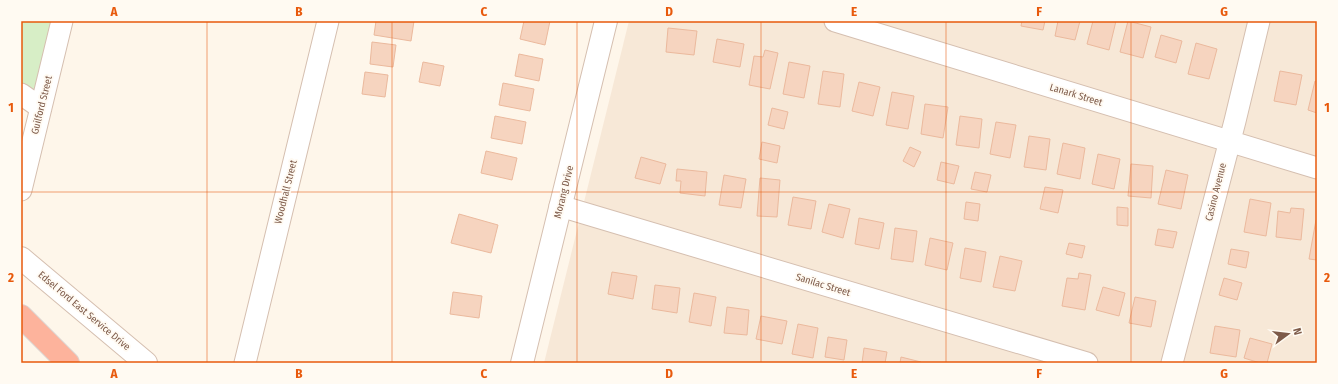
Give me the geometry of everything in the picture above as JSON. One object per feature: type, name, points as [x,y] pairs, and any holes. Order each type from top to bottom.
[{"type":"highway","points":[[21,316],[68,363]]},
{"type":"street","name":"Guilford Street","points":[[21,190],[62,21]]},
{"type":"street","name":"Woodhall Street","points":[[245,363],[328,21]]},
{"type":"street","name":"Morang Drive","points":[[522,363],[606,21]]},
{"type":"street","name":"Lanark Street","points":[[835,21],[1317,168]]},
{"type":"street","name":"Casino Avenue","points":[[1172,363],[1259,21]]},
{"type":"street","points":[[21,94],[41,108]]},
{"type":"street","name":"Sanilac Street","points":[[560,206],[1087,363]]},
{"type":"street","name":"Edsel Ford East Service Drive","points":[[21,258],[146,363]]},
{"type":"shaded area","points":[[629,21],[1317,21],[1317,363],[544,363]]},
{"type":"green space","points":[[21,21],[53,21],[37,87],[31,90],[21,85]]},
{"type":"building","points":[[376,21],[414,21],[411,41],[374,35]]},
{"type":"building","points":[[524,21],[550,21],[545,45],[520,39]]},
{"type":"building","points":[[1022,21],[1045,21],[1043,30],[1021,26]]},
{"type":"building","points":[[1058,21],[1080,21],[1075,40],[1055,36]]},
{"type":"building","points":[[1093,21],[1116,21],[1109,50],[1087,44]]},
{"type":"building","points":[[1128,21],[1151,27],[1143,58],[1120,52]]},
{"type":"building","points":[[668,28],[697,31],[694,55],[666,52]]},
{"type":"building","points":[[1161,35],[1182,41],[1176,63],[1155,57]]},
{"type":"building","points":[[717,39],[744,44],[740,67],[713,62]]},
{"type":"building","points":[[372,42],[396,45],[393,67],[370,64]]},
{"type":"building","points":[[1196,43],[1217,49],[1209,79],[1188,74]]},
{"type":"building","points":[[765,50],[778,53],[770,89],[749,85],[754,56],[763,57]]},
{"type":"building","points":[[519,54],[543,59],[539,81],[515,76]]},
{"type":"building","points":[[423,62],[444,66],[440,86],[419,82]]},
{"type":"building","points":[[789,62],[810,66],[804,98],[783,94]]},
{"type":"building","points":[[823,71],[844,74],[840,107],[818,104]]},
{"type":"building","points":[[1280,71],[1302,75],[1296,105],[1274,101]]},
{"type":"building","points":[[365,72],[388,75],[385,97],[362,94]]},
{"type":"building","points":[[1315,81],[1317,82],[1317,113],[1308,110]]},
{"type":"building","points":[[859,82],[880,87],[873,116],[852,111]]},
{"type":"building","points":[[503,83],[534,89],[530,111],[499,105]]},
{"type":"building","points":[[892,92],[914,96],[908,129],[886,125]]},
{"type":"building","points":[[925,104],[948,107],[943,138],[921,134]]},
{"type":"building","points":[[772,108],[788,112],[784,129],[768,125]]},
{"type":"building","points":[[495,116],[526,122],[522,144],[491,138]]},
{"type":"building","points":[[960,116],[982,119],[979,148],[956,145]]},
{"type":"building","points":[[996,122],[1016,125],[1010,158],[990,154]]},
{"type":"building","points":[[1029,136],[1050,139],[1046,170],[1024,167]]},
{"type":"building","points":[[762,142],[780,146],[777,163],[759,159]]},
{"type":"building","points":[[1063,143],[1085,148],[1080,179],[1057,174]]},
{"type":"building","points":[[910,147],[921,152],[914,167],[903,161]]},
{"type":"building","points":[[486,151],[517,158],[512,180],[481,173]]},
{"type":"building","points":[[1098,154],[1120,159],[1114,189],[1092,184]]},
{"type":"building","points":[[641,157],[666,164],[660,184],[635,178]]},
{"type":"building","points":[[941,162],[959,166],[954,184],[937,180]]},
{"type":"building","points":[[1131,164],[1153,166],[1151,198],[1128,196]]},
{"type":"building","points":[[677,169],[707,172],[705,196],[680,193],[681,181],[676,181]]},
{"type":"building","points":[[1166,170],[1188,175],[1181,209],[1158,204]]},
{"type":"building","points":[[975,172],[991,175],[987,192],[971,189]]},
{"type":"building","points":[[724,175],[746,179],[741,208],[719,205]]},
{"type":"building","points":[[760,178],[780,180],[777,217],[757,216]]},
{"type":"building","points":[[1045,187],[1063,190],[1058,213],[1040,209]]},
{"type":"building","points":[[793,197],[816,201],[811,229],[788,225]]},
{"type":"building","points":[[1250,199],[1271,203],[1266,236],[1244,232]]},
{"type":"building","points":[[966,202],[980,204],[978,221],[964,219]]},
{"type":"building","points":[[829,204],[850,209],[843,238],[822,232]]},
{"type":"building","points":[[1117,207],[1128,208],[1128,226],[1117,225]]},
{"type":"building","points":[[1291,208],[1304,209],[1301,240],[1276,237],[1278,211],[1290,213]]},
{"type":"building","points":[[459,214],[498,225],[491,253],[451,243]]},
{"type":"building","points":[[859,218],[884,223],[879,249],[855,244]]},
{"type":"building","points":[[1317,220],[1317,260],[1309,259]]},
{"type":"building","points":[[895,228],[917,231],[913,262],[891,259]]},
{"type":"building","points":[[1158,229],[1177,232],[1173,248],[1155,245]]},
{"type":"building","points":[[930,238],[953,243],[947,270],[925,265]]},
{"type":"building","points":[[1069,243],[1085,246],[1082,258],[1066,254]]},
{"type":"building","points":[[965,248],[986,252],[981,282],[960,278]]},
{"type":"building","points":[[1231,249],[1249,252],[1246,268],[1228,264]]},
{"type":"building","points":[[1000,256],[1022,261],[1015,291],[993,287]]},
{"type":"building","points":[[612,272],[637,276],[633,299],[608,294]]},
{"type":"building","points":[[1079,273],[1091,275],[1085,310],[1062,306],[1067,278],[1078,279]]},
{"type":"building","points":[[1224,278],[1242,283],[1237,300],[1219,295]]},
{"type":"building","points":[[655,285],[680,288],[677,313],[652,309]]},
{"type":"building","points":[[1103,287],[1125,293],[1119,316],[1096,310]]},
{"type":"building","points":[[453,292],[482,296],[479,318],[450,314]]},
{"type":"building","points":[[694,293],[716,297],[711,326],[689,322]]},
{"type":"building","points":[[1135,297],[1156,301],[1151,327],[1129,323]]},
{"type":"building","points":[[727,307],[749,310],[747,335],[724,333]]},
{"type":"building","points":[[761,316],[787,321],[782,344],[756,339]]},
{"type":"building","points":[[798,324],[818,328],[813,358],[792,354]]},
{"type":"building","points":[[1215,326],[1240,330],[1236,357],[1210,353]]},
{"type":"building","points":[[828,337],[847,340],[844,360],[825,357]]},
{"type":"building","points":[[1250,338],[1272,344],[1267,363],[1260,363],[1244,358]]},
{"type":"building","points":[[864,348],[887,352],[885,363],[862,363]]},
{"type":"building","points":[[901,357],[921,362],[921,363],[900,363]]}]
